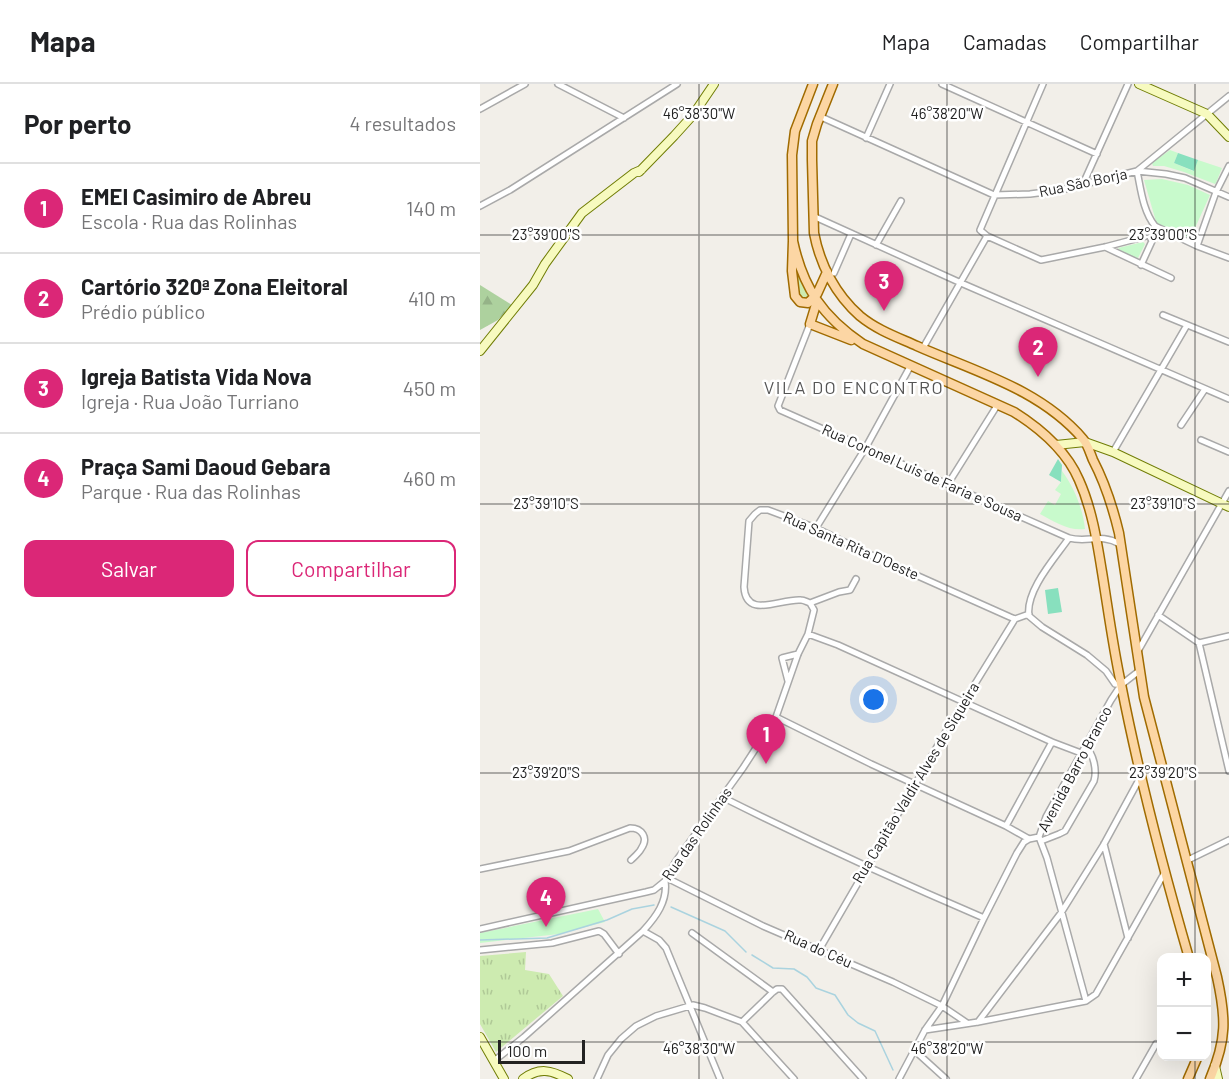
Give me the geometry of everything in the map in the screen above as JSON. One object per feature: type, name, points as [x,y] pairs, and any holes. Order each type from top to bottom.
[{"type":"main road","points":[[813,84],[793,139],[792,271],[795,296],[800,302],[803,304],[816,299]]},
{"type":"main road","points":[[833,84],[819,116],[812,141],[813,216],[816,243],[831,272],[834,285],[862,317],[890,334],[1000,380],[1046,406],[1085,441],[1100,474],[1112,507],[1141,630],[1137,653],[1139,671],[1153,736],[1222,999],[1226,1033],[1210,1079]]},
{"type":"main road","points":[[794,241],[801,271],[816,299],[838,325],[863,344]]},
{"type":"main road","points":[[831,272],[816,299],[810,324],[863,344],[1014,412],[1033,424],[1056,445],[1073,467],[1088,503],[1097,538],[1121,685],[1165,872],[1188,953]]},
{"type":"main road","points":[[1188,1079],[1196,1061]]},
{"type":"street","points":[[480,109],[525,84]]},
{"type":"street","points":[[558,84],[624,118]]},
{"type":"street","points":[[480,206],[501,196],[677,84]]},
{"type":"street","points":[[480,351],[527,294],[551,255],[579,218],[585,216],[606,196],[640,170],[693,115],[714,84]]},
{"type":"street","points":[[866,138],[890,84]]},
{"type":"street","points":[[942,84],[1096,154]]},
{"type":"street","points":[[1043,84],[994,195],[980,230],[982,233],[1041,260],[1149,235],[1155,226]]},
{"type":"street","points":[[1083,184],[1128,84]]},
{"type":"street","points":[[1139,84],[1207,114],[1229,137]]},
{"type":"street","name":"Rua São Borja","points":[[819,116],[994,195],[1030,194],[1061,190],[1137,171],[1229,96]]},
{"type":"street","points":[[1197,246],[1216,192],[1229,166]]},
{"type":"street","points":[[1229,197],[1185,178],[1137,171],[1146,209],[1155,226],[1229,258]]},
{"type":"street","points":[[876,245],[900,201]]},
{"type":"street","points":[[813,216],[1229,399]]},
{"type":"street","points":[[831,272],[851,234]]},
{"type":"street","points":[[1141,265],[1152,241],[1149,235]]},
{"type":"street","points":[[923,348],[987,236]]},
{"type":"street","points":[[1105,247],[1171,278]]},
{"type":"street","points":[[1163,315],[1229,342]]},
{"type":"street","name":"Rua Coronel Luis de Faria e Sousa","points":[[810,324],[778,406],[780,410],[1069,538]]},
{"type":"street","points":[[1113,452],[1187,325]]},
{"type":"street","points":[[816,528],[866,447],[911,365]]},
{"type":"street","points":[[1180,425],[1204,389]]},
{"type":"street","points":[[948,484],[998,404]]},
{"type":"street","points":[[1201,440],[1229,452]]},
{"type":"street","points":[[1056,445],[1085,441],[1225,505]]},
{"type":"street","points":[[1137,653],[1141,630],[1158,615],[1225,505],[1229,491]]},
{"type":"street","name":"Rua Santa Rita D'Oeste","points":[[810,603],[802,600],[756,606],[745,596],[747,529],[751,517],[760,510],[768,510],[816,528],[890,564],[1015,619]]},
{"type":"street","points":[[1120,544],[1109,539],[1069,538],[1035,587],[1030,600],[1029,614],[1031,619],[1042,627],[1087,655],[1106,671],[1114,684],[1121,685],[1139,671]]},
{"type":"street","points":[[810,603],[850,590],[856,579]]},
{"type":"street","name":"Rua das Rolinhas","points":[[480,929],[654,890],[666,880],[676,861],[743,768],[776,717],[798,654],[808,634],[814,610],[810,603]]},
{"type":"street","points":[[1015,619],[1029,614]]},
{"type":"street","points":[[1158,615],[1199,644],[1229,771]]},
{"type":"street","name":"Rua Capitão Valdir Alves de Siqueira","points":[[819,950],[1015,619]]},
{"type":"street","points":[[808,634],[838,645],[1081,753]]},
{"type":"street","points":[[1199,644],[1229,636]]},
{"type":"street","name":"Rua das Rolinhas","points":[[789,683],[782,658],[798,654]]},
{"type":"street","name":"Avenida Barro Branco","points":[[925,1030],[942,1006],[1017,853],[1029,839],[1040,839],[1046,817],[1121,685]]},
{"type":"street","points":[[776,717],[1029,839]]},
{"type":"street","points":[[1006,826],[1052,742]]},
{"type":"street","points":[[1085,747],[1089,750],[1096,778],[1065,831],[1040,839],[1086,1001]]},
{"type":"street","points":[[978,1022],[1061,914],[1104,844],[1141,775]]},
{"type":"street","points":[[722,797],[825,848],[984,918]]},
{"type":"street","points":[[480,869],[570,850],[630,828],[640,829],[644,843],[631,860]]},
{"type":"street","points":[[1186,861],[1229,840]]},
{"type":"street","points":[[1104,844],[1128,938]]},
{"type":"street","points":[[899,1079],[925,1030],[1086,1001],[1096,994],[1165,872]]},
{"type":"street","points":[[494,1061],[644,931],[659,911],[666,892],[666,880]]},
{"type":"street","name":"Rua do Céu","points":[[666,880],[763,926],[893,982],[942,1006],[967,1023]]},
{"type":"street","points":[[644,931],[659,940],[666,948],[720,1079]]},
{"type":"street","points":[[480,950],[552,943],[599,932],[604,934],[620,954]]},
{"type":"street","points":[[692,933],[773,992]]},
{"type":"street","points":[[742,1022],[780,988],[862,1079]]},
{"type":"street","points":[[597,1079],[608,1055],[628,1032],[656,1016],[690,1005],[697,1005],[742,1022],[794,1079]]},
{"type":"street","points":[[480,1037],[504,1079]]},
{"type":"street","points":[[1136,1079],[1156,1044]]},
{"type":"street","points":[[914,1050],[946,1079]]},
{"type":"street","points":[[1215,1066],[1218,1079]]},
{"type":"street","points":[[523,1079],[536,1071],[554,1072],[568,1079]]},
{"type":"green space","points":[[1170,150],[1178,153],[1174,163],[1193,171],[1198,160],[1222,168],[1216,183],[1164,166],[1153,166],[1152,163]]},
{"type":"green space","points":[[1178,153],[1198,160],[1194,171],[1174,163]]},
{"type":"green space","points":[[1162,179],[1188,185],[1210,195],[1190,239],[1157,225],[1144,180]]},
{"type":"green space","points":[[1143,242],[1145,244],[1138,258],[1127,255],[1118,248]]},
{"type":"green space","points":[[796,269],[808,296],[804,300],[801,299],[798,289]]},
{"type":"green space","points":[[480,285],[512,305],[498,320],[480,330]]},
{"type":"green space","points":[[1058,459],[1062,465],[1061,482],[1049,475]]},
{"type":"green space","points":[[1062,471],[1077,498],[1085,529],[1067,527],[1040,514],[1048,501],[1055,505],[1061,494],[1055,490],[1061,482]]},
{"type":"green space","points":[[1058,588],[1062,612],[1048,614],[1045,590]]},
{"type":"green space","points":[[598,909],[605,922],[559,934],[480,943],[480,933]]},
{"type":"green space","points":[[526,952],[525,970],[549,974],[563,996],[496,1052],[480,1024],[480,956]]},
{"type":"waterway","points":[[480,940],[547,938],[607,920],[632,909],[654,905]]},
{"type":"waterway","points":[[671,907],[725,931],[746,952]]},
{"type":"waterway","points":[[752,955],[773,968],[794,969],[807,977],[816,988],[835,995],[848,1015],[875,1031],[893,1070]]},
{"type":"place","name":"Igreja Batista Vida Nova","points":[[884,311]]},
{"type":"place","name":"Cartório 320ª Zona Eleitoral","points":[[1038,377]]},
{"type":"place","name":"EMEI Casimiro de Abreu","points":[[766,764]]},
{"type":"place","name":"Praça Sami Daoud Gebara","points":[[546,927]]},
{"type":"district","name":"VILA DO ENCONTRO","points":[[854,388]]}]
